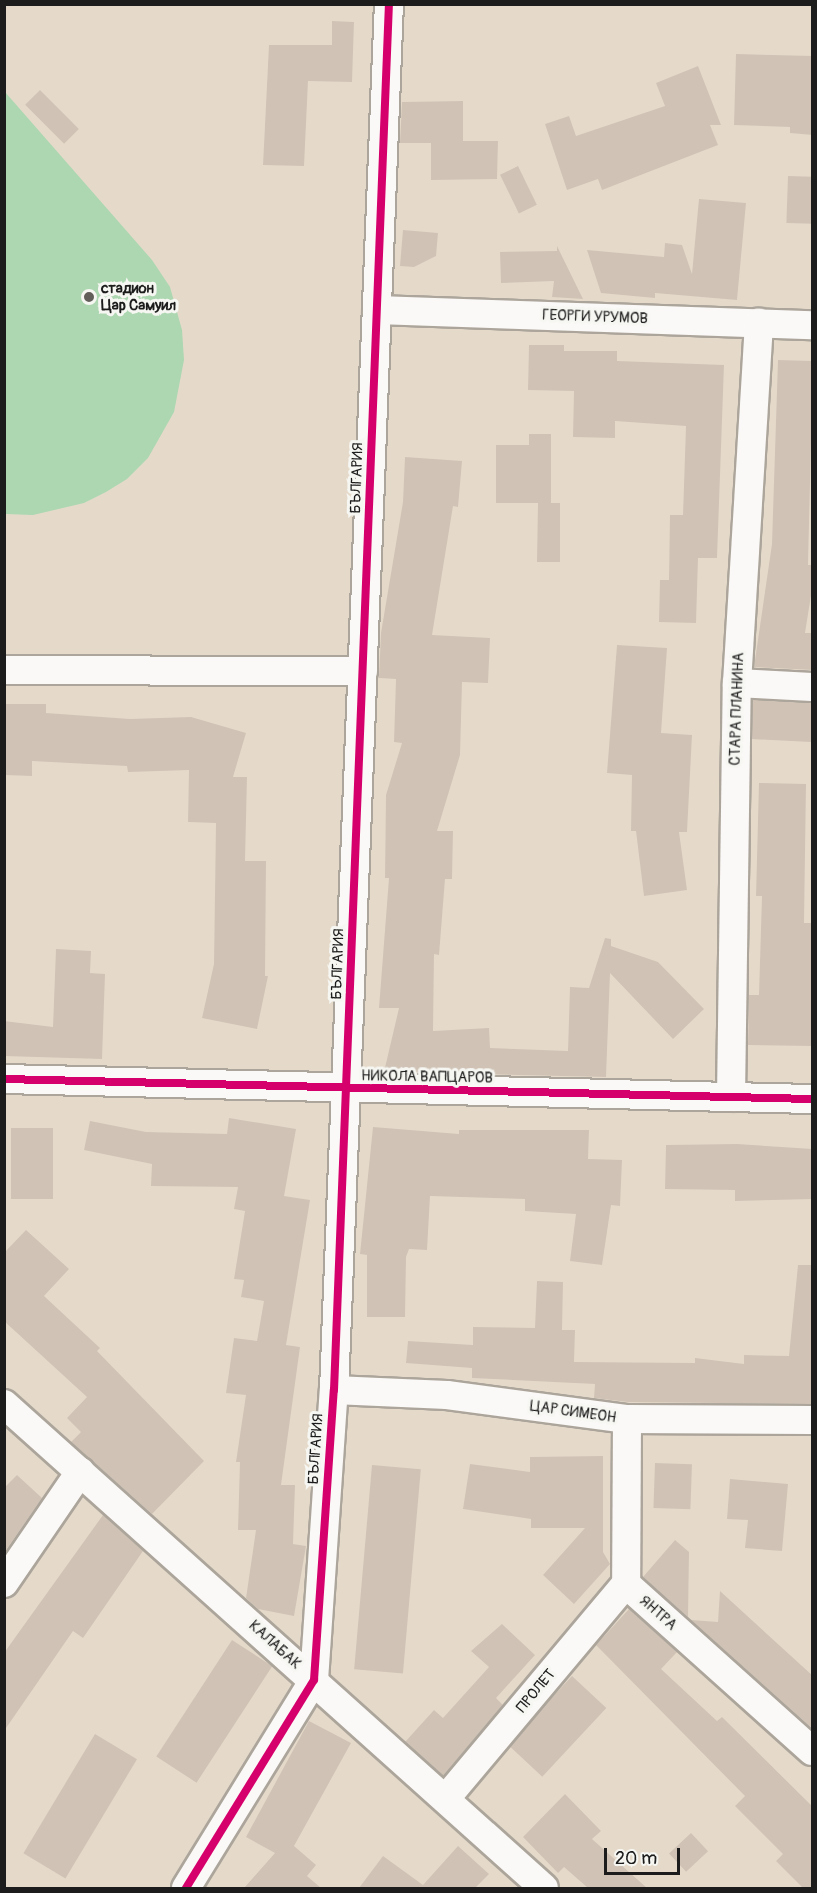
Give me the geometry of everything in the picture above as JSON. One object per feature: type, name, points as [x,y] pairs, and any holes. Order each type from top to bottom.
[{"type":"street","name":"БЪЛГАРИЯ","points":[[186,1888],[314,1680],[334,1390],[389,4]]},
{"type":"street","name":"ГЕОРГИ УРУМОВ","points":[[377,310],[813,325]]},
{"type":"street","name":"СТАРА ПЛАНИНА","points":[[731,1097],[737,683],[759,323]]},
{"type":"street","points":[[4,670],[363,671]]},
{"type":"street","points":[[737,683],[813,687]]},
{"type":"street","name":"НИКОЛА ВАПЦАРОВ","points":[[4,1078],[346,1089],[813,1099]]},
{"type":"street","name":"ЦАР СИМЕОН","points":[[334,1390],[447,1395],[627,1419],[813,1420]]},
{"type":"street","name":"КАЛАБАК","points":[[4,1404],[447,1797],[544,1888]]},
{"type":"street","name":"ЯНТРА","points":[[627,1419],[626,1584],[813,1751]]},
{"type":"street","points":[[4,1583],[80,1472]]},
{"type":"street","name":"ПРОЛЕТ","points":[[447,1797],[626,1584]]},
{"type":"green space","name":"стадион Цар Самуил","points":[[5,92],[152,260],[170,287],[182,330],[184,360],[174,412],[148,458],[127,479],[84,503],[33,515],[5,514]]},
{"type":"building","points":[[332,21],[354,22],[352,82],[308,81],[304,166],[263,165],[269,45],[332,45]]},
{"type":"building","points":[[736,54],[813,56],[813,135],[790,133],[790,127],[734,125]]},
{"type":"building","points":[[698,66],[721,125],[710,125],[718,145],[602,190],[598,179],[567,190],[545,124],[569,116],[576,136],[665,106],[656,83]]},
{"type":"building","points":[[40,90],[79,129],[64,144],[25,105]]},
{"type":"building","points":[[463,101],[463,141],[498,141],[497,179],[431,180],[431,143],[400,143],[402,102]]},
{"type":"building","points":[[518,166],[537,205],[519,213],[500,175]]},
{"type":"building","points":[[788,176],[812,177],[811,224],[786,223]]},
{"type":"building","points":[[699,199],[746,203],[737,300],[655,293],[655,298],[601,293],[587,250],[664,257],[665,243],[682,245],[692,274]]},
{"type":"building","points":[[403,230],[438,233],[436,256],[414,267],[400,266]]},
{"type":"building","points":[[557,246],[583,299],[552,297],[554,281],[501,283],[500,252],[557,251]]},
{"type":"building","points":[[529,345],[564,345],[564,351],[617,351],[617,361],[724,365],[717,558],[698,558],[696,623],[659,622],[660,580],[669,580],[670,515],[683,515],[686,426],[615,421],[615,438],[573,437],[574,391],[528,390]]},
{"type":"building","points":[[778,360],[813,361],[808,565],[813,565],[813,583],[805,633],[813,633],[813,670],[754,667],[772,544]]},
{"type":"building","points":[[529,434],[551,434],[551,503],[560,503],[560,562],[537,562],[538,503],[496,503],[496,445],[529,445]]},
{"type":"building","points":[[405,457],[462,461],[458,507],[453,506],[432,635],[490,638],[488,683],[462,682],[460,755],[437,831],[453,831],[452,879],[445,879],[439,955],[434,954],[433,1031],[489,1028],[490,1048],[568,1051],[570,987],[589,988],[605,938],[611,939],[611,946],[658,962],[704,1009],[673,1039],[610,973],[606,1077],[384,1072],[399,1008],[379,1008],[389,878],[385,878],[386,795],[402,743],[394,742],[396,679],[379,678],[381,633],[403,502]]},
{"type":"building","points":[[617,645],[667,648],[661,733],[692,735],[687,832],[679,832],[687,890],[644,896],[636,831],[631,831],[632,775],[607,773]]},
{"type":"building","points":[[753,700],[812,703],[811,742],[751,739]]},
{"type":"building","points":[[4,704],[46,704],[46,713],[130,719],[191,717],[246,733],[233,777],[247,777],[245,861],[266,861],[265,976],[268,976],[257,1029],[202,1018],[214,964],[216,823],[188,822],[189,770],[128,772],[127,766],[32,761],[32,776],[4,775]]},
{"type":"building","points":[[759,783],[806,784],[804,923],[813,923],[813,1046],[748,1045],[749,995],[759,995],[762,896],[756,896]]},
{"type":"building","points":[[56,949],[91,951],[90,973],[105,974],[102,1059],[4,1056],[4,1021],[53,1027]]},
{"type":"building","points":[[229,1118],[296,1129],[284,1196],[310,1200],[286,1345],[300,1347],[281,1485],[295,1485],[293,1544],[306,1546],[294,1616],[258,1609],[246,1598],[256,1530],[238,1530],[240,1462],[236,1462],[246,1395],[226,1393],[234,1338],[257,1341],[264,1301],[241,1297],[244,1280],[234,1279],[245,1211],[234,1209],[238,1187],[151,1186],[152,1164],[84,1150],[90,1121],[146,1132],[227,1134]]},
{"type":"building","points":[[373,1127],[459,1134],[459,1130],[589,1130],[588,1159],[622,1160],[620,1206],[611,1205],[602,1265],[570,1261],[576,1214],[525,1211],[525,1199],[430,1196],[427,1250],[409,1249],[406,1257],[405,1317],[367,1317],[367,1255],[360,1254]]},
{"type":"building","points":[[11,1128],[53,1128],[53,1199],[11,1199]]},
{"type":"building","points":[[737,1144],[813,1149],[813,1199],[735,1201],[735,1190],[665,1189],[666,1145]]},
{"type":"building","points":[[26,1230],[69,1269],[44,1296],[100,1348],[97,1351],[204,1461],[152,1514],[71,1442],[81,1432],[67,1418],[87,1397],[4,1321],[4,1253]]},
{"type":"building","points":[[798,1265],[813,1265],[813,1404],[628,1402],[594,1398],[595,1384],[472,1378],[472,1368],[406,1363],[408,1341],[473,1345],[473,1327],[535,1328],[537,1281],[563,1282],[562,1330],[575,1330],[574,1362],[695,1363],[695,1358],[744,1364],[744,1355],[789,1356]]},
{"type":"building","points":[[603,1456],[603,1552],[610,1564],[574,1604],[543,1575],[585,1528],[531,1528],[531,1519],[463,1509],[470,1464],[530,1472],[530,1457]]},
{"type":"building","points":[[655,1463],[692,1464],[690,1509],[653,1508]]},
{"type":"building","points":[[372,1465],[421,1469],[403,1673],[354,1669]]},
{"type":"building","points":[[17,1475],[42,1498],[4,1553],[4,1488]]},
{"type":"building","points":[[730,1479],[788,1484],[782,1551],[745,1548],[748,1520],[727,1519]]},
{"type":"building","points":[[103,1515],[143,1551],[83,1638],[73,1631],[4,1731],[4,1653]]},
{"type":"building","points":[[675,1540],[689,1552],[688,1617],[643,1577]]},
{"type":"building","points":[[720,1591],[813,1676],[813,1729],[691,1620],[718,1622]]},
{"type":"building","points":[[629,1609],[677,1652],[661,1669],[717,1721],[722,1717],[813,1807],[813,1888],[803,1888],[776,1861],[783,1854],[735,1806],[745,1796],[596,1645]]},
{"type":"building","points":[[502,1624],[535,1655],[496,1698],[503,1705],[443,1776],[405,1742],[434,1710],[443,1718],[489,1667],[471,1651]]},
{"type":"building","points":[[232,1640],[272,1666],[197,1783],[156,1757]]},
{"type":"building","points":[[572,1676],[606,1708],[542,1777],[508,1745]]},
{"type":"building","points":[[309,1721],[351,1743],[294,1846],[316,1865],[307,1876],[321,1888],[244,1888],[275,1853],[246,1837]]},
{"type":"building","points":[[95,1734],[137,1759],[65,1878],[23,1853]]},
{"type":"building","points":[[565,1794],[601,1831],[592,1839],[647,1888],[588,1888],[564,1867],[558,1873],[523,1837]]},
{"type":"building","points":[[691,1833],[708,1851],[686,1872],[669,1853]]},
{"type":"building","points":[[458,1846],[489,1874],[475,1888],[359,1888],[383,1856],[423,1885]]},
{"type":"cycle path","points":[[186,1888],[314,1680],[334,1390],[389,4]]},
{"type":"cycle path","points":[[4,1079],[812,1099]]},
{"type":"place","name":"стадион Цар Самуил","points":[[89,297]]}]
